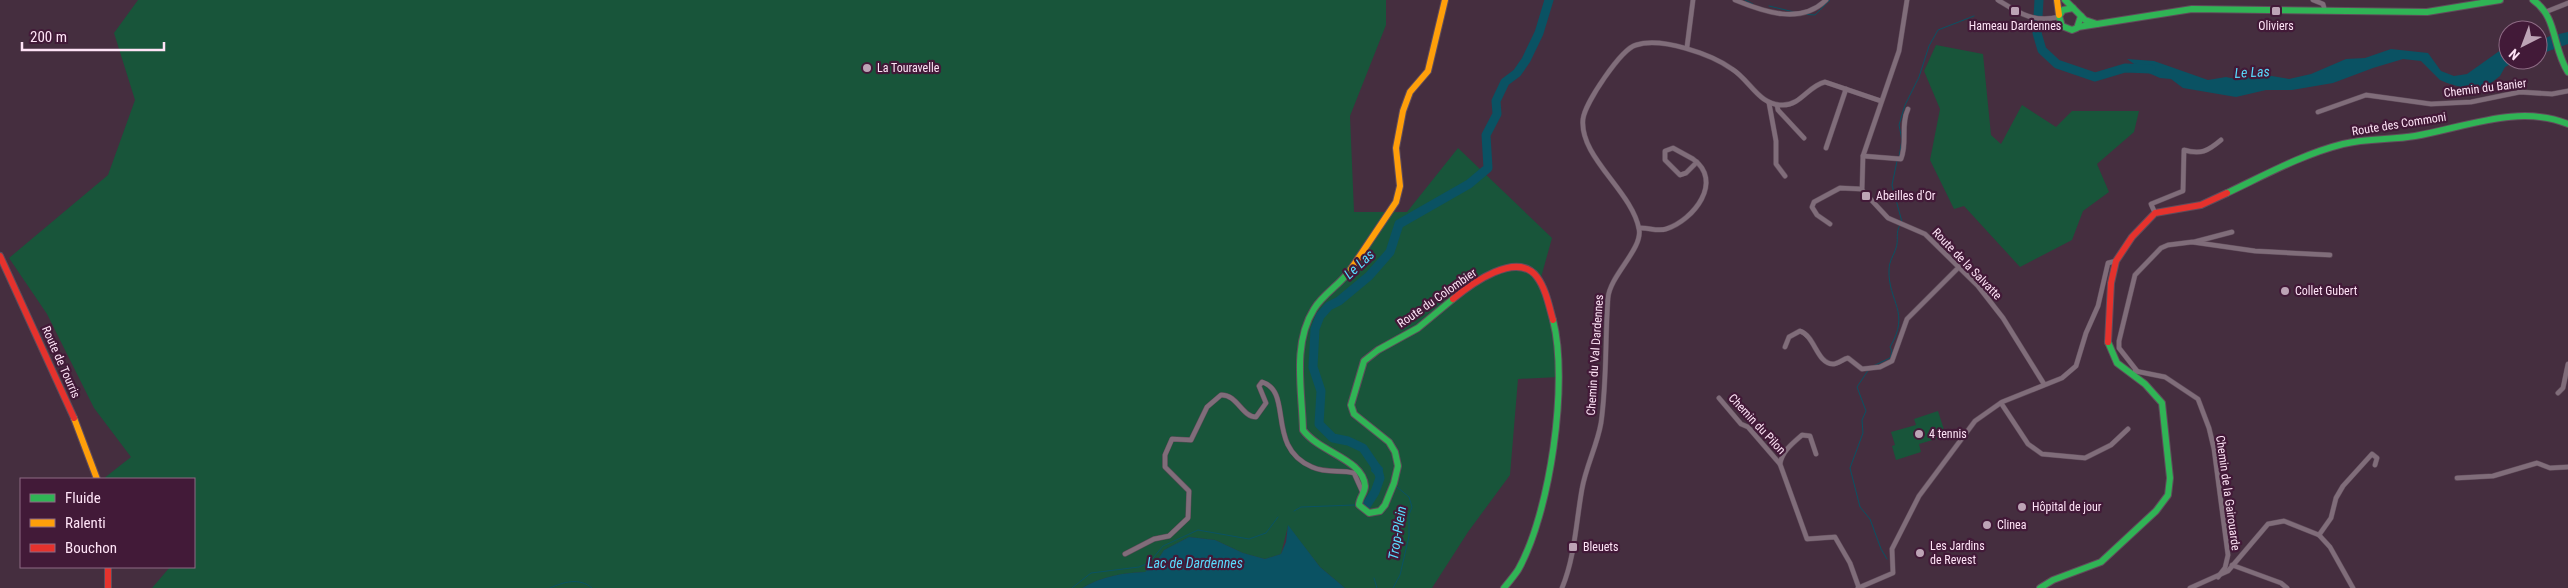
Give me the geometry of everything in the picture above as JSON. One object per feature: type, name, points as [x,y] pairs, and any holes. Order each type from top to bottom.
[{"type":"street","points":[[1363,493],[1364,480],[1360,471],[1310,441],[1303,430],[1300,344],[1314,308],[1344,279],[1396,202],[1400,190],[1396,148],[1403,111],[1410,92],[1422,81],[1428,71],[1445,0]]},
{"type":"street","points":[[1686,47],[1694,0]]},
{"type":"street","points":[[1735,0],[1757,8],[1803,14],[1826,0]]},
{"type":"street","points":[[1830,224],[1813,211],[1812,206],[1815,200],[1840,188],[1861,189],[1863,156],[1899,51],[1907,0]]},
{"type":"street","points":[[1998,0],[2025,16],[2048,18],[2059,16],[2066,9],[2073,8]]},
{"type":"street","points":[[2056,0],[2060,25]]},
{"type":"street","points":[[2066,0],[2089,22],[2100,24]]},
{"type":"street","points":[[2313,0],[2323,4],[2325,11]]},
{"type":"street","points":[[2048,18],[2068,31],[2199,8],[2433,11],[2500,0]]},
{"type":"street","points":[[2534,0],[2548,11],[2552,20],[2557,54],[2568,72]]},
{"type":"street","points":[[2548,11],[2568,3]]},
{"type":"street","points":[[2078,28],[2081,16]]},
{"type":"street","points":[[1696,162],[1686,173],[1680,175],[1665,160],[1664,152],[1668,148],[1674,148],[1696,162],[1704,170],[1707,188],[1700,202],[1691,213],[1664,230],[1639,228],[1620,191],[1590,149],[1584,133],[1584,115],[1616,60],[1629,48],[1641,44],[1686,47],[1731,68],[1769,103],[1777,105],[1798,101],[1822,83],[1881,101]]},
{"type":"street","points":[[1826,148],[1846,89]]},
{"type":"street","name":"Chemin du Banier","points":[[2318,112],[2366,95],[2431,104],[2471,102],[2520,92],[2552,94],[2568,92]]},
{"type":"street","points":[[1769,103],[1776,141],[1776,164],[1785,176]]},
{"type":"street","points":[[1777,105],[1778,110],[1804,138]]},
{"type":"street","points":[[1863,156],[1898,158],[1902,156],[1905,144],[1902,125],[1908,108]]},
{"type":"street","name":"Route des Commoni","points":[[2155,213],[2201,204],[2322,150],[2344,144],[2414,136],[2507,116],[2543,115],[2568,124]]},
{"type":"street","points":[[2040,588],[2053,580],[2101,562],[2156,511],[2168,495],[2170,478],[2162,403],[2145,384],[2126,372],[2117,363],[2107,339],[2111,283],[2116,260],[2132,237],[2155,213],[2151,204],[2183,191],[2184,150],[2194,153],[2206,152],[2221,140]]},
{"type":"street","name":"Route de la Salvatte","points":[[1861,189],[1888,218],[1925,234],[1978,286],[2003,318],[2044,384]]},
{"type":"street","name":"Chemin du Val Dardennes","points":[[1562,588],[1573,547],[1584,480],[1601,423],[1608,295],[1635,246],[1639,228]]},
{"type":"street","points":[[2137,371],[2119,348],[2135,275],[2161,248],[2232,232]]},
{"type":"street","points":[[2192,242],[2255,251],[2330,255]]},
{"type":"street","name":"Route de Tourris","points":[[0,256],[69,406],[97,478]]},
{"type":"street","points":[[1859,588],[1892,574],[1894,570],[1891,553],[1893,545],[1922,491],[1975,421],[2001,402],[2062,378],[2076,366],[2086,333],[2098,306],[2108,264],[2116,260]]},
{"type":"street","points":[[1785,348],[1789,337],[1800,331],[1808,335],[1826,361],[1834,364],[1848,358],[1859,368],[1869,369],[1887,365],[1892,361],[1907,319],[1959,267]]},
{"type":"street","name":"Route du Colombier","points":[[1363,493],[1358,501],[1360,507],[1369,513],[1378,512],[1386,504],[1397,474],[1398,463],[1386,439],[1357,418],[1352,411],[1351,405],[1364,361],[1422,325],[1452,298],[1484,278],[1504,269],[1520,268],[1530,271],[1542,286],[1555,324],[1559,351],[1558,391],[1550,460],[1533,533],[1520,566],[1504,588]]},
{"type":"street","points":[[2558,393],[2564,385],[2568,364]]},
{"type":"street","name":"Chemin de la Gairouarde","points":[[2126,372],[2137,371],[2165,377],[2184,388],[2198,400],[2209,428],[2228,555],[2225,568],[2218,577]]},
{"type":"street","points":[[1125,554],[1154,539],[1169,536],[1188,518],[1189,491],[1165,467],[1165,455],[1172,439],[1191,440],[1207,407],[1221,395],[1230,397],[1249,415],[1256,417],[1266,403],[1259,386],[1262,382],[1272,388],[1278,398],[1282,431],[1295,455],[1313,468],[1333,472],[1354,473],[1363,493]]},
{"type":"street","name":"Chemin du Pilon","points":[[1719,398],[1741,424],[1748,427],[1780,464],[1807,540],[1835,537],[1850,563],[1859,588]]},
{"type":"street","points":[[2001,402],[2028,444],[2042,454],[2085,458],[2111,445],[2128,429]]},
{"type":"street","name":"Chemin du Pilon","points":[[1780,464],[1781,458],[1790,446],[1802,435],[1810,436],[1816,454]]},
{"type":"street","points":[[2320,535],[2331,518],[2336,498],[2343,486],[2372,454],[2377,458],[2375,465]]},
{"type":"street","points":[[2457,478],[2493,476],[2537,462],[2550,468],[2568,467]]},
{"type":"street","points":[[2190,588],[2201,581],[2218,577],[2232,565],[2268,524],[2284,521],[2320,535],[2330,547],[2353,588]]},
{"type":"street","points":[[2232,565],[2281,583],[2287,588]]},
{"type":"street","points":[[108,568],[108,588]]},
{"type":"green space","points":[[138,0],[1386,0],[1386,25],[1350,116],[1354,212],[1407,212],[1458,148],[1552,238],[1540,281],[1553,318],[1559,377],[1518,379],[1510,475],[1468,532],[1432,588],[1345,588],[1320,567],[1288,526],[1281,554],[1265,559],[1243,553],[1215,540],[1189,537],[1164,550],[1157,561],[1145,572],[1113,576],[1082,588],[152,588],[169,568],[195,568],[195,478],[104,478],[131,457],[94,408],[47,314],[9,258],[108,175],[135,100],[114,33]]},
{"type":"green space","points":[[1936,45],[1983,54],[1991,135],[2001,144],[2022,105],[2056,127],[2072,111],[2139,111],[2134,132],[2097,164],[2109,192],[2083,211],[2072,240],[2020,267],[1964,206],[1954,209],[1930,160],[1940,109],[1924,71]]},
{"type":"green space","name":"4 tennis","points":[[1938,411],[1946,436],[1919,444],[1921,452],[1896,460],[1892,446],[1895,445],[1891,432],[1916,425],[1914,419]]},
{"type":"water","points":[[2568,32],[2568,44],[2548,51],[2548,37]]},
{"type":"water","points":[[2391,49],[2428,53],[2441,71],[2454,76],[2467,74],[2498,52],[2498,70],[2503,70],[2500,76],[2482,90],[2467,89],[2447,83],[2440,80],[2421,61],[2403,59],[2333,83],[2292,90],[2266,90],[2236,97],[2183,88],[2171,79],[2160,78],[2144,71],[2127,59],[2154,61],[2208,80],[2226,77],[2240,80],[2266,75],[2289,79],[2311,74],[2346,59],[2365,58]]},
{"type":"water","points":[[1372,461],[1383,468],[1382,478],[1377,477],[1371,471]]},
{"type":"water","name":"Lac de Dardennes","points":[[1288,525],[1320,567],[1345,588],[1082,588],[1113,576],[1145,572],[1157,561],[1164,550],[1189,537],[1215,540],[1243,553],[1265,559],[1281,554],[1286,542]]},
{"type":"waterway","name":"Le Las","points":[[1366,506],[1375,492],[1380,478],[1378,470],[1363,448],[1348,441],[1333,438],[1319,424],[1321,391],[1313,367],[1315,329],[1320,316],[1329,306],[1339,301],[1369,276],[1390,252],[1399,224],[1469,184],[1488,168],[1486,135],[1497,114],[1496,101],[1505,82],[1517,73],[1526,60],[1539,33],[1549,0]]},
{"type":"waterway","points":[[1745,0],[1753,4]]},
{"type":"waterway","points":[[1802,14],[1815,15],[1830,0]]},
{"type":"waterway","name":"Le Las","points":[[2039,0],[2037,33],[2042,50],[2057,64],[2095,77],[2125,68],[2151,69]]},
{"type":"waterway","points":[[1769,6],[1794,12]]},
{"type":"waterway","points":[[1899,157],[1902,140],[1899,125],[1905,105],[1919,77],[1929,46],[1938,30],[1974,16]]},
{"type":"waterway","points":[[1897,161],[1892,185],[1902,222]]},
{"type":"waterway","points":[[1871,367],[1890,358],[1892,351],[1890,347],[1899,325],[1899,316],[1892,291],[1889,267],[1897,245],[1900,225]]},
{"type":"waterway","points":[[1869,369],[1857,387],[1866,411],[1862,420],[1863,433],[1850,468],[1860,507],[1870,519],[1881,549],[1887,559]]},
{"type":"waterway","name":"Trop-Plein","points":[[1393,588],[1400,575],[1409,536],[1409,515],[1412,507],[1409,497],[1397,487]]},
{"type":"waterway","points":[[1294,511],[1301,507],[1355,505]]},
{"type":"waterway","points":[[1072,588],[1091,573],[1139,567],[1149,563],[1163,546],[1198,530],[1249,539],[1266,533],[1278,517]]},
{"type":"waterway","points":[[1374,578],[1377,588]]},
{"type":"waterway","points":[[550,588],[566,582],[582,583],[592,588]]},
{"type":"traffic: fast","points":[[2065,0],[2085,20],[2097,24]]},
{"type":"traffic: fast","points":[[2078,27],[2192,9],[2427,12],[2500,0]]},
{"type":"traffic: fast","points":[[2533,0],[2547,15],[2559,53],[2568,72]]},
{"type":"traffic: fast","points":[[2073,8],[2063,10],[2059,16],[2062,26],[2072,30],[2077,28],[2081,16]]},
{"type":"traffic: fast","points":[[2227,193],[2299,159],[2328,148],[2352,142],[2415,136],[2492,119],[2512,117],[2531,116],[2549,118],[2568,124]]},
{"type":"traffic: fast","points":[[1351,269],[1318,304],[1307,323],[1303,337],[1300,368],[1303,430],[1310,438],[1357,469],[1365,486],[1359,505],[1369,513],[1380,511],[1385,505],[1394,483],[1398,466],[1395,452],[1389,442],[1354,414],[1351,405],[1364,361],[1378,350],[1418,328],[1453,299]]},
{"type":"traffic: fast","points":[[1504,588],[1518,570],[1529,546],[1539,516],[1554,447],[1559,377],[1553,320]]},
{"type":"traffic: fast","points":[[2040,588],[2053,580],[2101,562],[2156,511],[2168,495],[2170,478],[2162,403],[2145,384],[2117,363],[2108,342]]},
{"type":"traffic: slow","points":[[1351,269],[1396,202],[1400,186],[1396,148],[1403,111],[1410,92],[1428,71],[1445,0]]},
{"type":"traffic: slow","points":[[2057,0],[2059,15]]},
{"type":"traffic: slow","points":[[74,418],[97,478]]},
{"type":"traffic: jam","points":[[2108,342],[2111,283],[2116,261],[2132,237],[2155,213],[2201,205],[2227,193]]},
{"type":"traffic: jam","points":[[0,256],[74,418]]},
{"type":"traffic: jam","points":[[1453,299],[1471,285],[1494,272],[1518,267],[1528,270],[1537,277],[1545,292],[1553,320]]},
{"type":"traffic: jam","points":[[108,568],[108,588]]},
{"type":"place","name":"Hameau Dardennes","points":[[2015,11]]},
{"type":"place","name":"Oliviers","points":[[2276,11]]},
{"type":"place","name":"La Touravelle","points":[[867,68]]},
{"type":"place","name":"Abeilles d'Or","points":[[1866,196]]},
{"type":"place","name":"Collet Gubert","points":[[2285,291]]},
{"type":"place","name":"4 tennis","points":[[1919,434]]},
{"type":"place","name":"Hôpital de jour","points":[[2022,507]]},
{"type":"place","name":"Clinea","points":[[1987,525]]},
{"type":"place","name":"Bleuets","points":[[1573,547]]},
{"type":"place","name":"Les Jardins de Revest","points":[[1920,553]]}]
